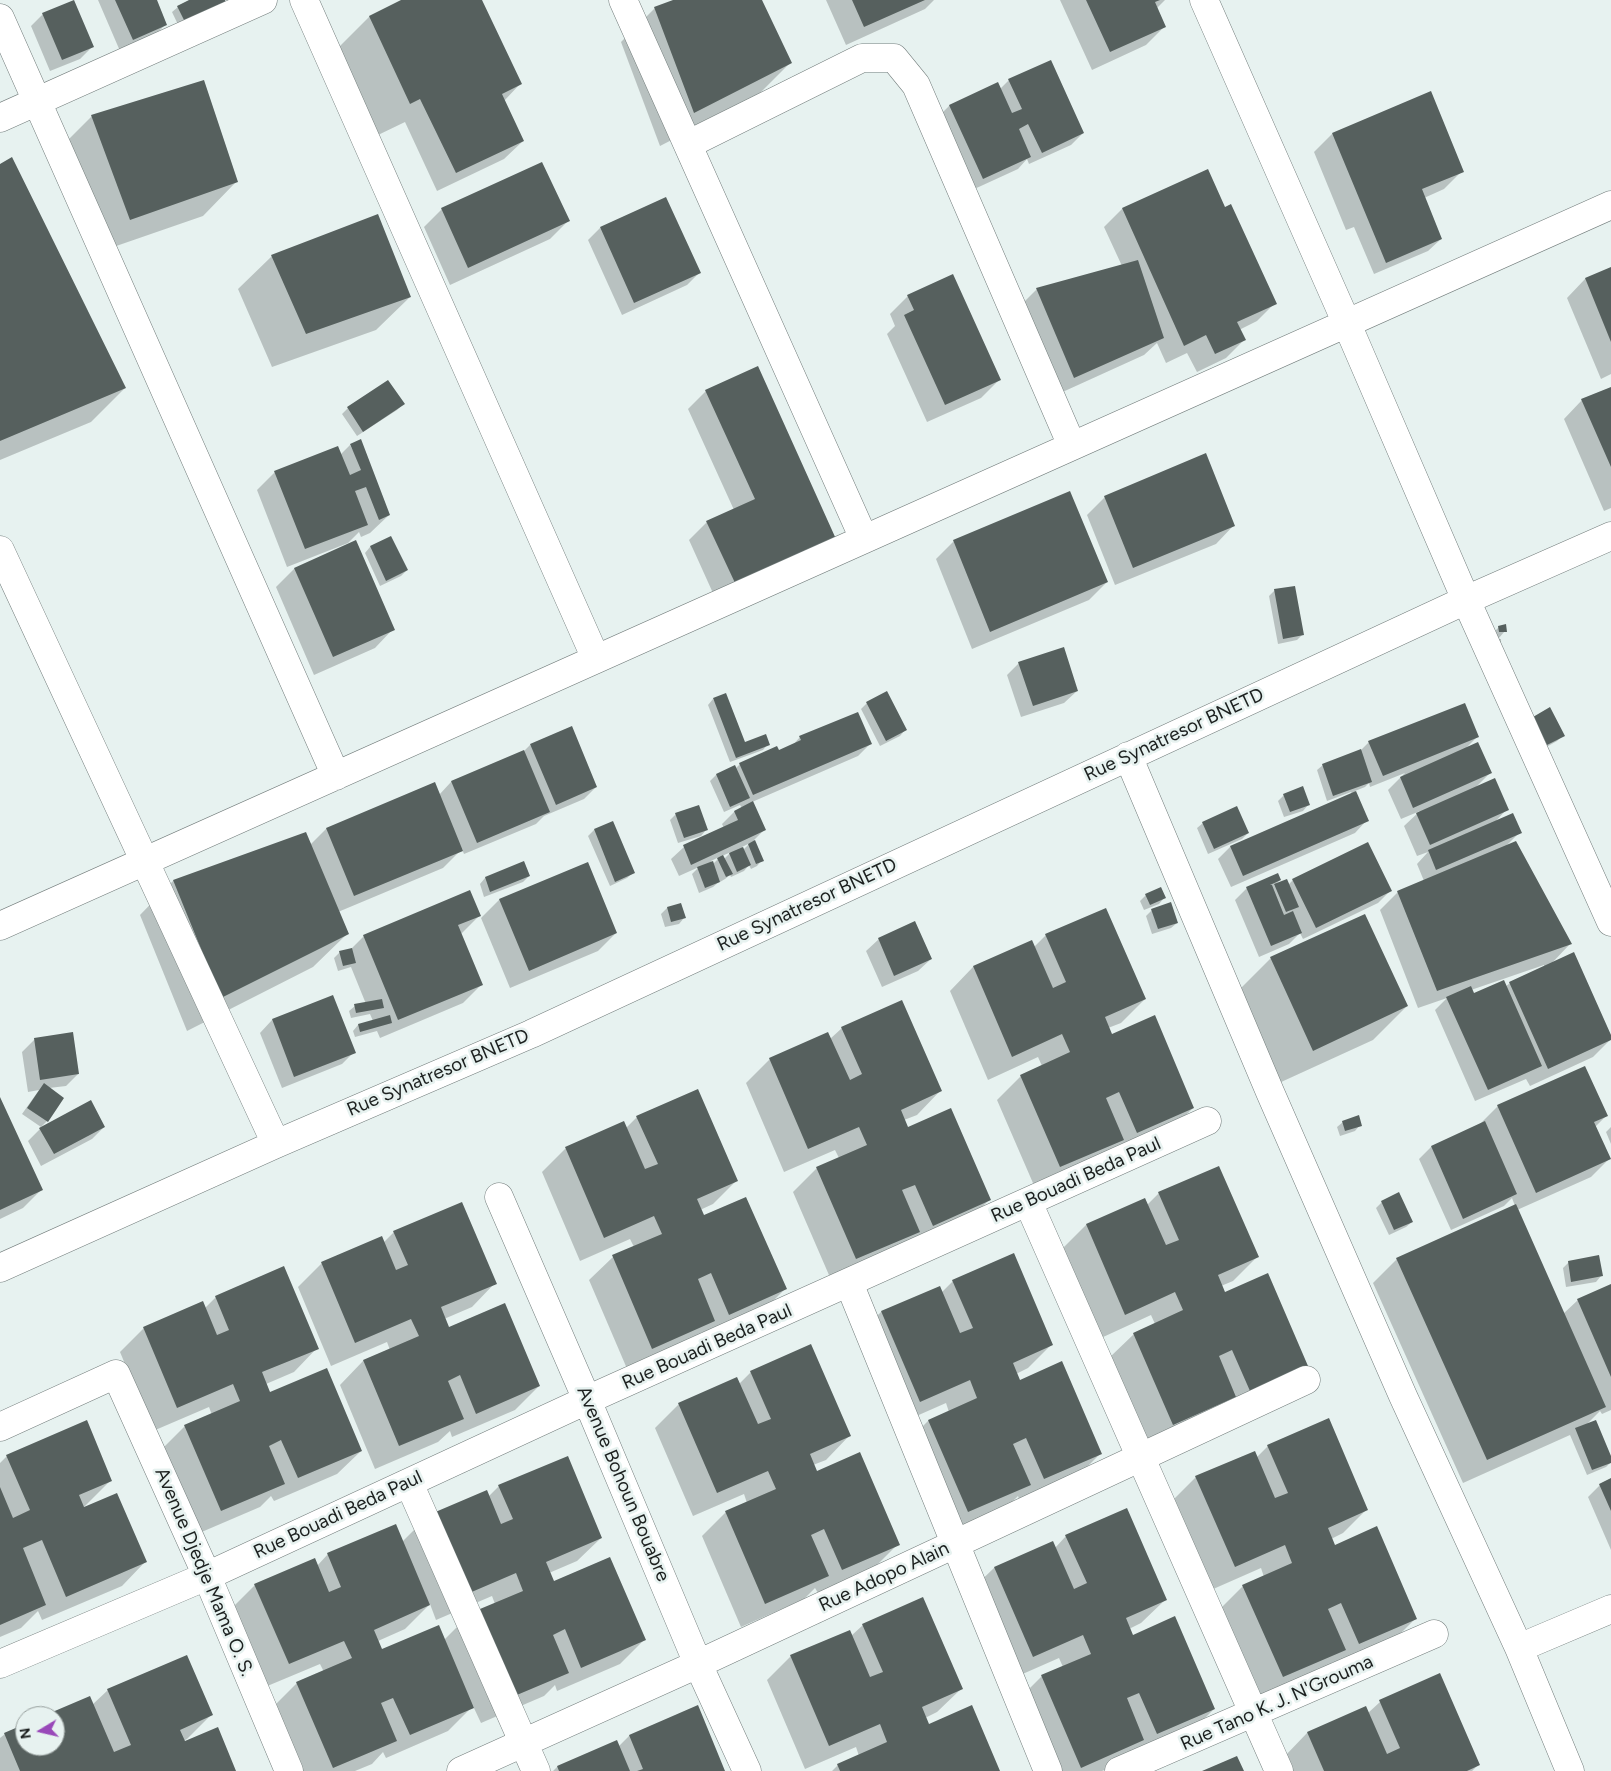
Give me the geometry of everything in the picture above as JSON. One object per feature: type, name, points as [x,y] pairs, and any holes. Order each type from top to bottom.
[{"type":"street","points":[[0,118],[263,0]]},
{"type":"street","points":[[304,0],[596,659]]},
{"type":"street","points":[[623,0],[864,539]]},
{"type":"street","points":[[1204,0],[1466,600],[1611,922]]},
{"type":"street","points":[[0,18],[336,776]]},
{"type":"street","points":[[689,144],[862,58],[894,58],[916,86],[1072,446]]},
{"type":"street","points":[[0,926],[1611,205]]},
{"type":"street","name":"Rue Synatresor BNETD","points":[[0,1268],[276,1144],[540,1029],[1466,600],[1611,536]]},
{"type":"street","points":[[0,550],[276,1144]]},
{"type":"street","points":[[1128,756],[1270,1092],[1403,1396],[1519,1648],[1570,1771]]},
{"type":"street","name":"Rue Bouadi Beda Paul","points":[[0,1664],[207,1576],[587,1400],[1207,1121]]},
{"type":"street","name":"Avenue Bohoun Bouabre","points":[[499,1197],[698,1664],[747,1771]]},
{"type":"street","points":[[1028,1202],[1279,1771]]},
{"type":"street","points":[[849,1283],[1048,1771]]},
{"type":"street","name":"Avenue Djedje Mama O. S.","points":[[0,1427],[116,1374],[207,1576],[289,1771]]},
{"type":"street","name":"Rue Adopo Alain","points":[[461,1771],[698,1664],[1306,1380]]},
{"type":"street","points":[[409,1483],[536,1771]]},
{"type":"street","points":[[1519,1648],[1611,1609]]},
{"type":"street","name":"Rue Tano K. J. N'Grouma","points":[[1119,1771],[1434,1634]]},
{"type":"building","points":[[74,0],[94,47],[62,60],[42,13]]},
{"type":"building","points":[[115,0],[157,0],[167,25],[133,40]]},
{"type":"building","points":[[189,0],[225,0],[229,9],[188,28],[177,6]]},
{"type":"building","points":[[401,0],[482,0],[522,84],[502,94],[524,141],[456,173],[420,99],[410,104],[369,16]]},
{"type":"building","points":[[673,0],[762,0],[792,63],[694,113],[654,7]]},
{"type":"building","points":[[852,0],[925,0],[864,27]]},
{"type":"building","points":[[1086,0],[1160,0],[1155,2],[1166,27],[1110,52]]},
{"type":"building","points":[[1051,60],[1084,133],[1042,153],[1028,124],[1019,129],[1031,157],[983,179],[949,105],[998,82],[1012,113],[1022,109],[1008,79]]},
{"type":"building","points":[[204,80],[238,182],[130,220],[91,115]]},
{"type":"building","points":[[1431,91],[1464,172],[1422,189],[1442,239],[1386,263],[1332,133]]},
{"type":"building","points":[[12,157],[126,388],[0,441],[0,164]]},
{"type":"building","points":[[542,162],[570,221],[468,268],[441,208]]},
{"type":"building","points":[[1208,169],[1225,207],[1231,204],[1277,304],[1237,322],[1246,340],[1215,354],[1206,335],[1184,346],[1122,208]]},
{"type":"building","points":[[666,197],[701,273],[634,303],[600,227]]},
{"type":"building","points":[[378,214],[411,297],[306,334],[271,255]]},
{"type":"building","points":[[1138,260],[1164,338],[1074,378],[1036,288]]},
{"type":"building","points":[[1611,267],[1611,342],[1585,278]]},
{"type":"building","points":[[953,274],[1001,380],[945,405],[904,315],[914,310],[907,295]]},
{"type":"building","points":[[758,366],[836,539],[736,585],[706,521],[755,499],[705,390]]},
{"type":"building","points":[[388,380],[405,404],[363,432],[347,407]]},
{"type":"building","points":[[1611,387],[1611,467],[1581,399]]},
{"type":"building","points":[[361,439],[390,515],[379,520],[366,487],[355,491],[368,525],[305,549],[274,471],[338,446],[350,475],[361,470],[350,444]]},
{"type":"building","points":[[1206,453],[1235,526],[1133,568],[1104,496]]},
{"type":"building","points":[[1070,491],[1108,582],[990,632],[953,540]]},
{"type":"building","points":[[391,536],[408,570],[386,581],[370,546]]},
{"type":"building","points":[[356,540],[395,630],[333,657],[294,568]]},
{"type":"building","points":[[1295,586],[1304,635],[1283,639],[1274,589]]},
{"type":"building","points":[[1506,624],[1507,632],[1499,632],[1498,626]]},
{"type":"building","points":[[1064,647],[1078,691],[1033,706],[1018,662]]},
{"type":"building","points":[[887,691],[907,730],[886,741],[866,702]]},
{"type":"building","points":[[726,693],[745,742],[766,734],[770,745],[736,758],[713,698]]},
{"type":"building","points":[[1465,703],[1479,737],[1383,776],[1368,741]]},
{"type":"building","points":[[1550,707],[1565,736],[1547,745],[1533,717]]},
{"type":"building","points":[[858,712],[872,744],[753,795],[739,763],[777,746],[779,750],[801,740],[799,736]]},
{"type":"building","points":[[572,726],[597,787],[556,805],[530,744]]},
{"type":"building","points":[[1478,742],[1492,773],[1413,808],[1400,777]]},
{"type":"building","points":[[1361,749],[1372,782],[1333,796],[1322,764]]},
{"type":"building","points":[[524,750],[550,812],[477,843],[451,781]]},
{"type":"building","points":[[735,765],[750,798],[730,807],[716,774]]},
{"type":"building","points":[[1495,778],[1509,810],[1430,845],[1416,813]]},
{"type":"building","points":[[435,782],[463,851],[354,896],[326,828]]},
{"type":"building","points":[[1303,786],[1310,805],[1290,812],[1283,794]]},
{"type":"building","points":[[1356,791],[1369,821],[1243,876],[1230,846]]},
{"type":"building","points":[[753,801],[766,830],[691,865],[683,845],[738,820],[734,811]]},
{"type":"building","points":[[699,805],[708,830],[684,838],[675,813]]},
{"type":"building","points":[[1237,806],[1249,833],[1214,849],[1202,822]]},
{"type":"building","points":[[1513,813],[1522,833],[1436,870],[1428,850]]},
{"type":"building","points":[[613,821],[635,873],[615,882],[594,829]]},
{"type":"building","points":[[306,832],[349,934],[221,998],[173,880]]},
{"type":"building","points":[[755,840],[764,861],[756,864],[748,844]]},
{"type":"building","points":[[1516,841],[1572,944],[1437,991],[1397,891]]},
{"type":"building","points":[[1368,842],[1392,891],[1316,928],[1292,879]]},
{"type":"building","points":[[743,847],[751,865],[737,872],[729,853]]},
{"type":"building","points":[[723,855],[733,874],[726,877],[717,858]]},
{"type":"building","points":[[524,861],[530,876],[490,892],[485,877]]},
{"type":"building","points":[[713,861],[720,882],[705,888],[697,867]]},
{"type":"building","points":[[588,862],[617,933],[529,971],[499,899]]},
{"type":"building","points":[[1278,873],[1281,880],[1270,885],[1272,885],[1284,915],[1293,911],[1302,933],[1271,946],[1246,887]]},
{"type":"building","points":[[1287,879],[1299,907],[1286,912],[1274,884]]},
{"type":"building","points":[[1161,887],[1166,898],[1150,905],[1145,894]]},
{"type":"building","points":[[470,890],[481,916],[458,925],[483,985],[398,1020],[363,935]]},
{"type":"building","points":[[1171,902],[1178,923],[1158,929],[1151,909]]},
{"type":"building","points":[[681,903],[686,918],[671,922],[667,907]]},
{"type":"building","points":[[1106,908],[1146,999],[1105,1017],[1112,1034],[1155,1015],[1194,1108],[1137,1133],[1119,1092],[1106,1098],[1124,1140],[1060,1167],[1020,1075],[1070,1052],[1062,1034],[1012,1057],[973,966],[1032,940],[1053,988],[1066,982],[1045,934]]},
{"type":"building","points":[[1365,914],[1408,1006],[1313,1051],[1270,957]]},
{"type":"building","points":[[915,921],[932,959],[894,976],[878,938]]},
{"type":"building","points":[[352,948],[356,963],[343,966],[339,951]]},
{"type":"building","points":[[1574,952],[1611,1035],[1611,1040],[1548,1069],[1509,982]]},
{"type":"building","points":[[1504,980],[1542,1066],[1488,1090],[1446,997],[1471,986],[1474,993]]},
{"type":"building","points":[[333,995],[356,1053],[294,1077],[272,1019]]},
{"type":"building","points":[[382,999],[384,1008],[356,1013],[354,1004]]},
{"type":"building","points":[[902,1000],[942,1091],[901,1110],[908,1127],[951,1108],[991,1200],[933,1226],[915,1185],[902,1190],[920,1232],[856,1259],[816,1167],[867,1145],[859,1127],[808,1149],[769,1058],[828,1032],[850,1080],[862,1074],[841,1027]]},
{"type":"building","points":[[390,1015],[392,1023],[360,1032],[358,1024]]},
{"type":"building","points":[[73,1032],[79,1074],[40,1080],[34,1038]]},
{"type":"building","points":[[1585,1066],[1608,1116],[1594,1122],[1611,1159],[1536,1193],[1497,1105]]},
{"type":"building","points":[[44,1083],[64,1098],[48,1122],[27,1108]]},
{"type":"building","points":[[698,1089],[738,1181],[697,1199],[704,1215],[746,1197],[787,1289],[729,1315],[711,1273],[698,1279],[715,1321],[652,1349],[612,1255],[662,1234],[654,1216],[604,1238],[565,1147],[624,1121],[645,1169],[658,1164],[636,1116]]},
{"type":"building","points":[[0,1097],[43,1190],[0,1210]]},
{"type":"building","points":[[91,1100],[105,1127],[54,1154],[39,1128]]},
{"type":"building","points":[[1359,1115],[1362,1126],[1345,1131],[1342,1121]]},
{"type":"building","points":[[1485,1121],[1517,1194],[1463,1219],[1431,1146]]},
{"type":"building","points":[[1219,1166],[1259,1257],[1218,1275],[1225,1292],[1268,1273],[1308,1366],[1250,1391],[1232,1350],[1219,1356],[1236,1397],[1173,1425],[1133,1333],[1183,1310],[1175,1292],[1125,1315],[1086,1224],[1145,1198],[1166,1245],[1179,1240],[1158,1192]]},
{"type":"building","points":[[1399,1192],[1413,1222],[1394,1230],[1381,1201]]},
{"type":"building","points":[[462,1202],[497,1284],[441,1307],[449,1327],[505,1303],[540,1386],[476,1414],[460,1375],[448,1381],[464,1419],[399,1446],[363,1360],[419,1336],[411,1319],[355,1343],[321,1262],[382,1236],[396,1270],[408,1265],[393,1231]]},
{"type":"building","points":[[1516,1204],[1606,1407],[1487,1460],[1396,1258]]},
{"type":"building","points":[[1014,1253],[1053,1345],[1013,1363],[1020,1380],[1062,1361],[1102,1454],[1044,1479],[1026,1438],[1013,1444],[1031,1485],[968,1512],[928,1420],[977,1398],[970,1380],[920,1402],[881,1311],[940,1286],[960,1333],[973,1328],[952,1280]]},
{"type":"building","points":[[1599,1255],[1603,1276],[1571,1282],[1568,1261]]},
{"type":"building","points":[[284,1266],[319,1349],[262,1372],[270,1392],[327,1368],[362,1451],[298,1478],[281,1440],[269,1446],[285,1484],[221,1511],[184,1425],[240,1401],[233,1384],[177,1408],[143,1327],[203,1301],[217,1335],[229,1330],[215,1296]]},
{"type":"building","points":[[1611,1284],[1611,1377],[1577,1299]]},
{"type":"building","points":[[811,1344],[851,1436],[810,1454],[817,1471],[860,1452],[900,1545],[842,1570],[824,1529],[811,1535],[829,1576],[765,1604],[725,1511],[776,1489],[768,1471],[717,1493],[678,1403],[737,1377],[758,1424],[771,1419],[750,1371]]},
{"type":"building","points":[[1329,1418],[1368,1510],[1328,1528],[1335,1545],[1377,1526],[1417,1619],[1359,1644],[1341,1603],[1328,1609],[1346,1650],[1283,1677],[1242,1585],[1292,1563],[1285,1545],[1235,1567],[1195,1476],[1255,1451],[1275,1498],[1288,1493],[1267,1445]]},
{"type":"building","points":[[87,1420],[112,1481],[79,1495],[84,1507],[117,1493],[147,1562],[66,1597],[42,1540],[23,1548],[46,1605],[0,1625],[0,1487],[13,1518],[30,1510],[6,1455]]},
{"type":"building","points":[[1596,1420],[1611,1456],[1611,1463],[1592,1470],[1575,1428]]},
{"type":"building","points":[[568,1456],[602,1538],[546,1562],[554,1581],[610,1557],[646,1640],[581,1668],[565,1629],[553,1635],[569,1673],[505,1700],[468,1614],[523,1591],[516,1573],[460,1597],[426,1516],[487,1490],[501,1524],[513,1519],[498,1485]]},
{"type":"building","points":[[1611,1478],[1611,1511],[1599,1484]]},
{"type":"building","points":[[1127,1508],[1167,1600],[1126,1618],[1133,1635],[1175,1616],[1215,1709],[1157,1734],[1139,1693],[1127,1698],[1144,1740],[1081,1768],[1041,1675],[1091,1654],[1083,1635],[1033,1657],[994,1567],[1053,1541],[1074,1589],[1087,1583],[1065,1535]]},
{"type":"building","points":[[396,1524],[430,1605],[374,1630],[382,1649],[439,1625],[474,1708],[410,1735],[393,1698],[381,1703],[397,1741],[333,1768],[296,1682],[352,1658],[344,1641],[289,1664],[254,1584],[315,1558],[329,1592],[341,1587],[327,1553]]},
{"type":"building","points":[[923,1597],[963,1689],[922,1707],[929,1724],[972,1705],[1000,1771],[840,1771],[837,1764],[887,1742],[880,1724],[829,1746],[790,1655],[850,1630],[870,1677],[883,1672],[862,1624]]},
{"type":"building","points":[[187,1655],[213,1715],[180,1730],[185,1741],[218,1727],[236,1771],[20,1771],[4,1733],[15,1728],[15,1756],[65,1756],[65,1707],[90,1696],[114,1752],[131,1745],[107,1689]]},
{"type":"building","points":[[1440,1673],[1480,1765],[1467,1771],[1324,1771],[1307,1732],[1366,1706],[1387,1754],[1400,1748],[1379,1700]]},
{"type":"building","points":[[698,1705],[725,1771],[637,1771],[643,1769],[629,1735]]},
{"type":"building","points":[[617,1740],[630,1771],[559,1771],[557,1766]]},
{"type":"building","points":[[1237,1756],[1244,1771],[1202,1771]]}]
